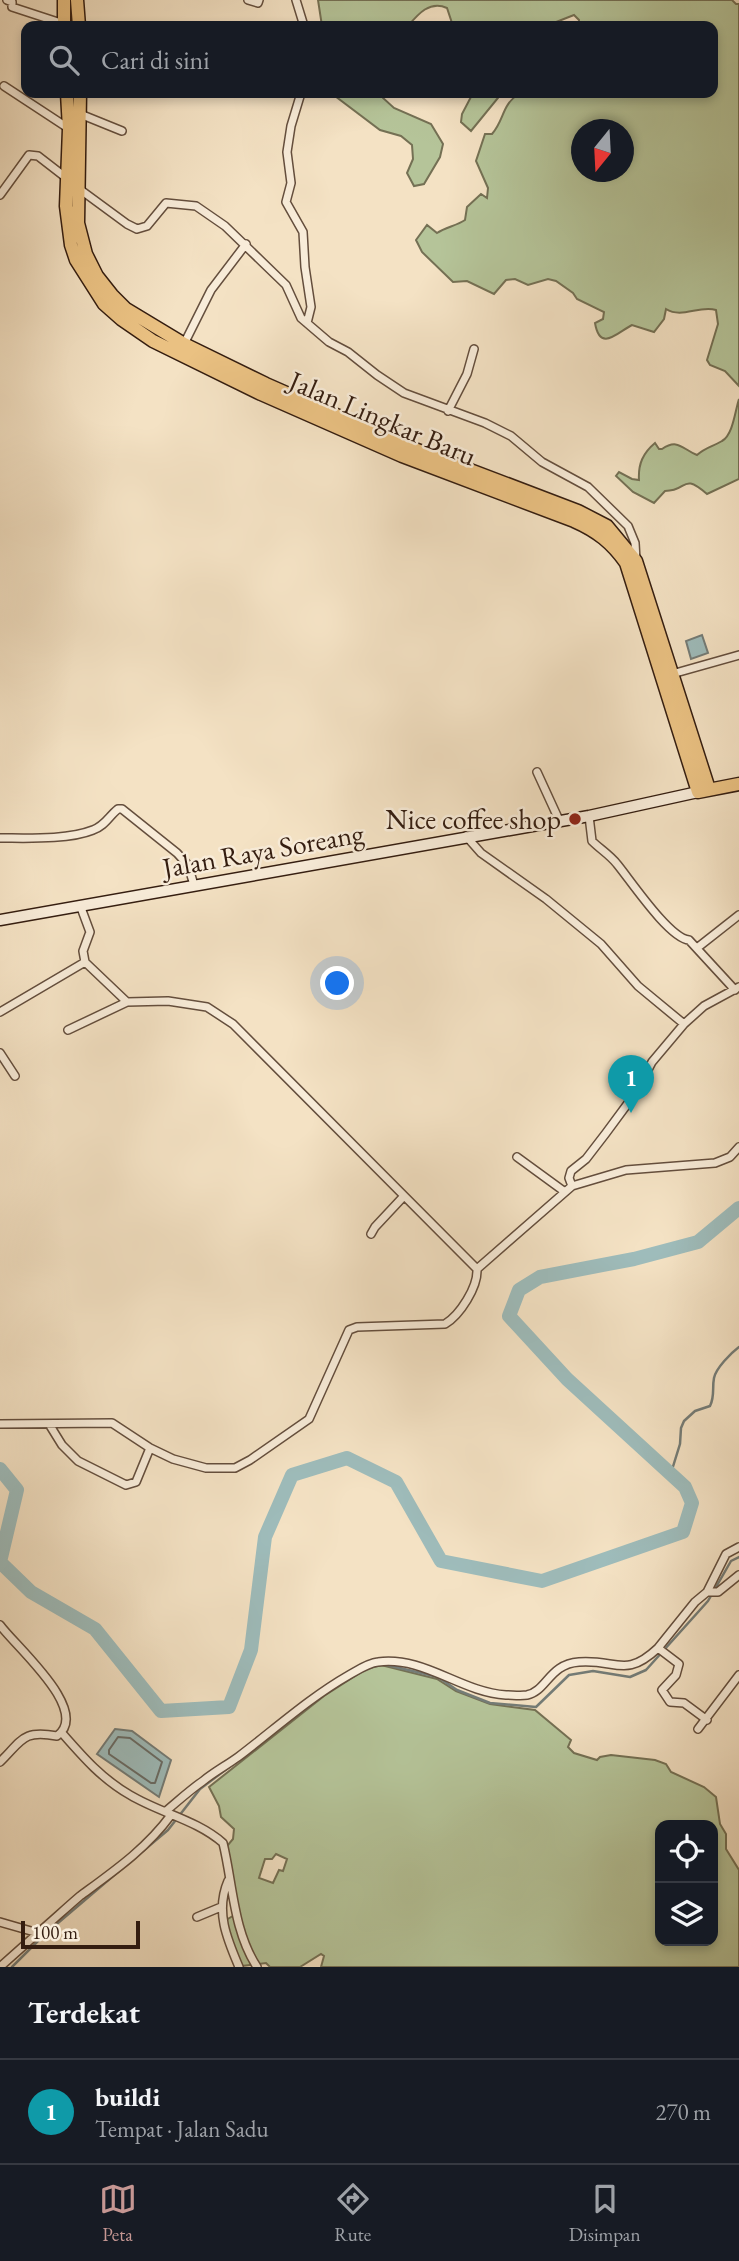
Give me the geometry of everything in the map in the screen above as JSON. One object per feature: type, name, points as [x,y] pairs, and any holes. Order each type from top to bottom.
[{"type":"highway","points":[[64,0],[64,21]]},
{"type":"highway","points":[[77,0],[79,21]]},
{"type":"highway","name":"Jalan Lingkar Baru","points":[[67,98],[68,229],[76,260],[104,304],[153,341],[261,394],[402,456],[589,528],[615,547],[626,564],[703,791]]},
{"type":"highway","name":"Jalan Lingkar Baru","points":[[80,98],[78,223],[81,237],[97,276],[126,309],[184,344],[266,384],[407,446],[600,521],[620,539],[636,561],[672,674],[703,791]]},
{"type":"highway","points":[[703,791],[739,784]]},
{"type":"main road","name":"Jalan Raya Soreang","points":[[0,920],[589,816],[703,791]]},
{"type":"street","points":[[7,0],[12,2],[12,7],[52,21]]},
{"type":"street","points":[[248,0],[258,3],[259,0]]},
{"type":"street","points":[[296,0],[302,21]]},
{"type":"street","points":[[4,86],[21,97]]},
{"type":"street","points":[[22,98],[69,129]]},
{"type":"street","points":[[300,98],[287,152],[290,183],[286,202],[303,232],[305,267],[312,306],[307,323]]},
{"type":"street","points":[[80,114],[122,131]]},
{"type":"street","points":[[0,195],[29,155],[38,156],[79,189],[137,229],[147,226],[166,203],[197,206],[246,244],[286,285],[298,314],[329,342],[348,352],[395,387],[511,436],[542,462],[594,492],[628,526],[635,543],[636,561]]},
{"type":"street","points":[[184,344],[211,290],[246,244]]},
{"type":"street","points":[[448,411],[467,374],[474,349]]},
{"type":"street","points":[[672,674],[739,655]]},
{"type":"street","points":[[537,772],[559,820]]},
{"type":"street","points":[[0,838],[86,832],[94,830],[118,809],[122,809],[177,853],[188,865],[194,885]]},
{"type":"street","points":[[569,1189],[571,1171],[586,1159],[607,1133],[637,1091],[652,1062],[684,1024],[704,1006],[737,989],[689,940],[674,933],[615,860],[592,841],[589,816]]},
{"type":"street","points":[[466,836],[481,853],[546,899],[601,944],[638,986],[684,1024]]},
{"type":"street","points":[[80,905],[91,936],[83,951],[85,962],[127,1002]]},
{"type":"street","points":[[697,948],[739,915]]},
{"type":"street","points":[[0,1012],[85,962]]},
{"type":"street","points":[[68,1030],[127,1002],[168,1001],[212,1009],[233,1024],[477,1269]]},
{"type":"street","points":[[0,1053],[15,1076]]},
{"type":"street","points":[[0,1424],[112,1423],[173,1460],[206,1468],[235,1468],[309,1419],[349,1330],[357,1327],[445,1324],[472,1289],[477,1269],[569,1189],[626,1170],[715,1163],[730,1157],[739,1147]]},
{"type":"street","points":[[517,1157],[569,1189]]},
{"type":"street","points":[[371,1234],[404,1196]]},
{"type":"street","points":[[49,1424],[62,1445],[78,1461],[126,1485],[136,1482],[150,1448]]},
{"type":"street","points":[[710,1592],[726,1554],[739,1547]]},
{"type":"street","points":[[0,1967],[78,1898],[156,1836],[170,1814],[203,1780],[326,1689],[365,1666],[378,1661],[416,1664],[482,1692],[527,1695],[541,1686],[556,1670],[575,1662],[596,1661],[618,1667],[631,1666],[661,1651],[695,1602],[739,1576]]},
{"type":"street","points":[[0,1625],[59,1695],[66,1712],[65,1727],[57,1736],[37,1732],[25,1737],[0,1762]]},
{"type":"street","points":[[661,1651],[679,1664],[676,1675],[662,1690],[670,1702],[684,1703],[707,1720]]},
{"type":"street","points":[[698,1729],[739,1675]]},
{"type":"street","points":[[62,1732],[101,1776],[131,1796],[207,1831],[223,1843],[241,1934],[257,1967]]},
{"type":"street","points":[[229,1881],[221,1907],[226,1938],[239,1967]]},
{"type":"street","points":[[197,1917],[221,1907]]},
{"type":"street","points":[[0,1922],[38,1933]]},
{"type":"green space","points":[[318,0],[732,0],[739,4],[739,386],[725,371],[710,365],[707,360],[718,324],[716,310],[678,313],[666,309],[664,319],[654,332],[632,325],[605,339],[597,332],[595,323],[603,319],[604,312],[577,299],[556,281],[548,279],[528,285],[515,279],[506,280],[494,294],[467,281],[453,282],[422,252],[416,240],[427,225],[437,233],[462,222],[465,220],[467,207],[481,194],[487,198],[488,188],[476,161],[485,134],[492,134],[509,102],[514,98],[718,98],[718,21],[579,21],[574,15],[559,21],[451,21],[447,8],[430,7],[413,21],[321,21]]},
{"type":"green space","points":[[338,98],[383,98],[394,108],[431,124],[443,144],[440,157],[424,184],[414,186],[407,173],[413,159],[412,145],[401,136],[380,130]]},
{"type":"green space","points":[[470,98],[498,98],[471,131],[461,122]]},
{"type":"green space","points":[[739,399],[739,479],[707,494],[693,484],[685,484],[665,491],[654,503],[633,492],[616,476],[619,472],[639,480],[642,459],[655,443],[659,449],[676,444],[697,455],[722,441],[731,428]]},
{"type":"green space","points":[[381,1665],[437,1679],[456,1691],[490,1704],[535,1710],[571,1740],[568,1747],[574,1753],[597,1760],[611,1755],[655,1760],[666,1764],[671,1772],[704,1787],[716,1797],[720,1824],[726,1834],[726,1849],[739,1870],[739,1967],[321,1967],[324,1956],[321,1954],[300,1967],[270,1967],[266,1963],[242,1966],[228,1937],[226,1920],[238,1913],[227,1846],[233,1839],[234,1829],[221,1817],[219,1806],[209,1787],[324,1696],[366,1669]],"holes":[[[276,1854],[287,1859],[283,1871],[279,1870],[273,1883],[259,1878],[265,1859],[272,1859]]]},
{"type":"water","points":[[702,635],[708,653],[691,659],[686,641]]},
{"type":"water","points":[[115,1729],[132,1731],[171,1760],[159,1797],[97,1754]]},
{"type":"waterway","points":[[0,1469],[17,1490],[0,1562],[31,1592],[95,1629],[161,1711],[229,1707],[251,1650],[265,1537],[292,1475],[347,1458],[396,1482],[441,1561],[542,1581],[683,1532],[692,1503],[685,1487],[567,1379],[509,1316],[519,1290],[540,1277],[634,1259],[698,1242],[739,1208]]},
{"type":"waterway","points":[[671,1473],[684,1421],[695,1411],[710,1406],[715,1374],[739,1347]]},
{"type":"waterway","points":[[387,1665],[438,1677],[457,1690],[490,1703],[536,1707],[569,1675],[593,1671],[630,1677],[646,1670],[708,1601],[731,1561],[739,1557]]},
{"type":"waterway","points":[[291,1719],[311,1704]]},
{"type":"waterway","points":[[143,1851],[168,1830],[200,1789],[236,1762]]},
{"type":"waterway","points":[[12,1967],[45,1934],[119,1871]]},
{"type":"place","name":"Nice coffee shop","points":[[575,819]]},
{"type":"place","name":"buildi","points":[[631,1113]]}]
